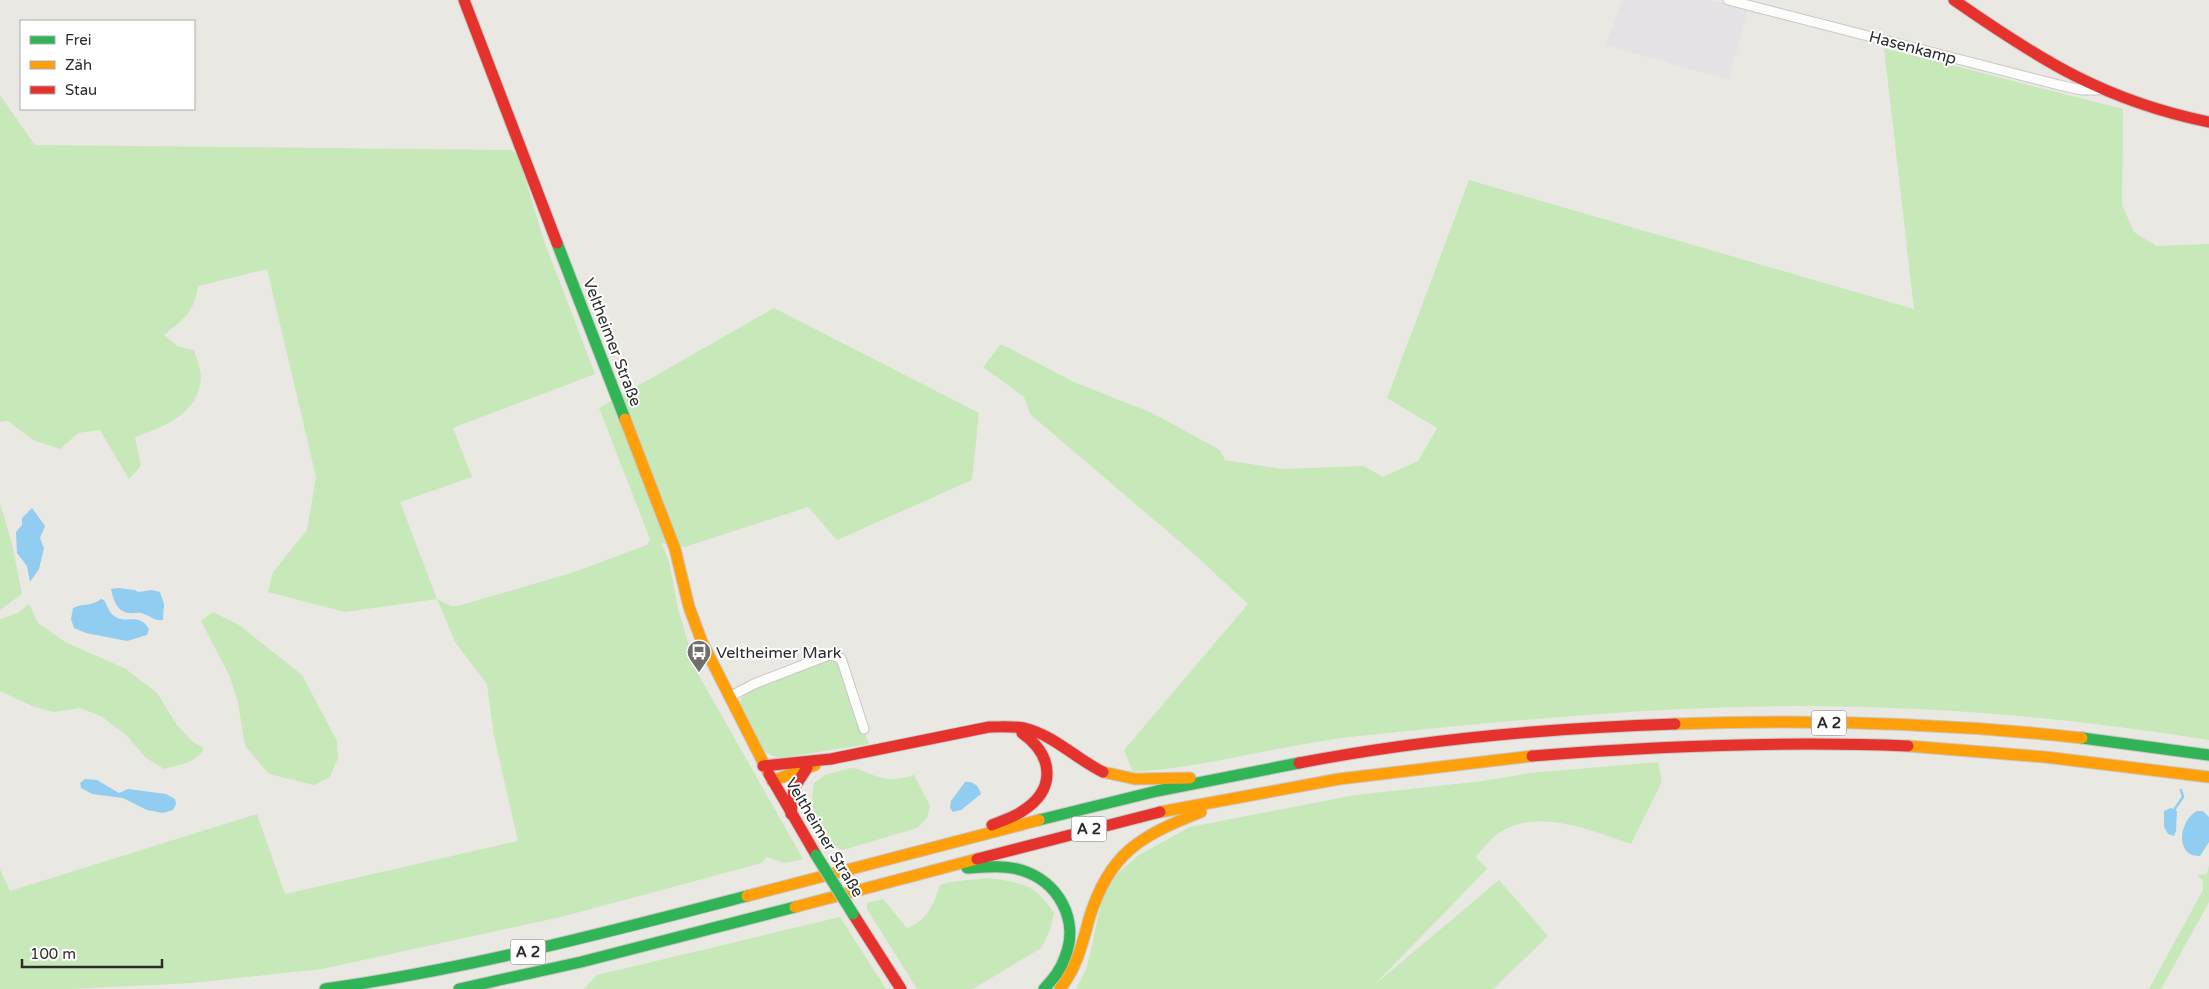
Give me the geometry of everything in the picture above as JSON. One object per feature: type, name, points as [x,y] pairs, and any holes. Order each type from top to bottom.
[{"type":"main road","name":"Veltheimer Straße","points":[[464,0],[675,549],[689,607],[702,642],[763,766],[816,855],[901,989]]},
{"type":"main road","points":[[1954,0],[2011,40],[2098,90],[2144,108],[2209,122]]},
{"type":"main road","name":"A 2","points":[[325,989],[418,975],[520,954],[1066,813],[1221,777],[1360,753],[1447,741],[1582,728],[1662,724],[1804,722],[1954,727],[2030,733],[2209,755]]},
{"type":"main road","points":[[763,766],[831,758],[988,727],[1023,728],[1038,733],[1088,765],[1105,773],[1130,779],[1221,777]]},
{"type":"main road","points":[[942,845],[1022,812],[1035,802],[1047,779],[1046,760],[1036,742],[1016,732],[988,727]]},
{"type":"main road","name":"A 2","points":[[458,989],[590,960],[1090,829],[1240,796],[1364,774],[1465,761],[1664,746],[1803,744],[1956,749],[2112,764],[2209,777]]},
{"type":"main road","points":[[772,781],[831,758]]},
{"type":"main road","points":[[791,814],[794,788],[807,768]]},
{"type":"main road","points":[[1060,989],[1078,965],[1094,902],[1102,881],[1128,848],[1166,825],[1240,796]]},
{"type":"main road","points":[[941,868],[992,867],[1021,870],[1040,879],[1056,892],[1068,916],[1071,944],[1060,970],[1044,989]]},
{"type":"street","name":"Hasenkamp","points":[[1728,0],[2050,83],[2082,90],[2098,90]]},
{"type":"street","points":[[729,697],[762,681],[829,655],[836,655],[841,658],[864,729]]},
{"type":"shaded area","points":[[1622,0],[1708,0],[1748,8],[1729,80],[1606,45]]},
{"type":"green space","points":[[1884,48],[2123,109],[2122,205],[2134,232],[2156,246],[2209,244],[2209,740],[2079,722],[1947,711],[1881,707],[1749,707],[1643,711],[1561,717],[1359,736],[1302,744],[1218,761],[1133,772],[1124,750],[1248,604],[1194,554],[1030,414],[1024,397],[983,367],[1001,344],[1074,382],[1152,413],[1220,450],[1225,460],[1282,469],[1364,466],[1383,477],[1418,461],[1437,428],[1387,398],[1469,180],[1914,309]]},
{"type":"green space","points":[[0,95],[35,145],[511,150],[518,155],[543,238],[595,374],[453,428],[472,477],[400,502],[437,599],[345,612],[268,592],[273,572],[307,530],[316,477],[267,269],[198,286],[194,303],[187,315],[164,335],[177,346],[194,350],[201,374],[199,390],[187,409],[178,417],[135,437],[141,466],[129,479],[100,430],[78,433],[60,449],[33,440],[8,421],[0,422]]},
{"type":"green space","points":[[774,308],[979,413],[972,480],[837,540],[808,507],[685,547],[661,543],[669,561],[678,609],[697,672],[803,859],[785,863],[766,857],[762,863],[561,917],[322,969],[192,983],[71,989],[0,989],[0,869],[10,891],[257,814],[285,894],[518,841],[494,736],[487,684],[455,642],[437,599],[451,606],[458,606],[571,573],[647,545],[650,539],[599,408]]},
{"type":"green space","points":[[0,503],[12,544],[22,594],[0,610]]},
{"type":"green space","points":[[29,604],[38,623],[65,642],[126,669],[157,693],[177,725],[193,742],[204,748],[201,753],[187,763],[164,769],[145,757],[126,735],[101,716],[80,708],[54,712],[34,707],[0,691],[0,619],[18,613]]},
{"type":"green space","points":[[213,612],[239,625],[302,675],[337,741],[338,758],[330,777],[314,785],[269,774],[245,746],[238,703],[230,677],[201,621]]},
{"type":"green space","points":[[829,660],[837,663],[869,744],[777,758],[764,751],[739,705],[743,694],[749,689]]},
{"type":"green space","points":[[1658,762],[1662,782],[1631,844],[1598,832],[1561,823],[1543,821],[1525,823],[1509,828],[1494,837],[1476,857],[1487,869],[1373,986],[1499,880],[1548,936],[1493,989],[1076,989],[1087,967],[1101,904],[1109,886],[1119,872],[1139,855],[1190,827],[1355,795],[1483,781],[1530,773]]},
{"type":"green space","points":[[850,768],[886,779],[898,779],[914,775],[930,806],[927,818],[917,828],[843,850],[828,844],[820,829],[813,807],[814,783],[825,775]]},
{"type":"green space","points":[[2209,865],[2209,902],[2161,989],[2149,989],[2203,890],[2203,882],[2198,875],[2207,874]]},
{"type":"green space","points":[[989,878],[1027,886],[1047,903],[1054,913],[1050,930],[1041,948],[972,989],[917,989],[867,909],[867,903],[883,899],[907,928],[920,921],[929,911],[940,885],[950,882]]},
{"type":"green space","points":[[840,917],[886,989],[584,989],[597,975]]},
{"type":"water","points":[[32,508],[45,526],[40,538],[44,548],[39,569],[30,582],[27,566],[17,553],[16,532],[22,525],[22,518]]},
{"type":"water","points":[[118,588],[138,592],[152,590],[160,592],[164,604],[163,620],[141,613],[130,613],[121,610],[114,601],[111,589]]},
{"type":"water","points":[[101,599],[104,600],[112,614],[118,618],[136,620],[145,624],[149,629],[147,635],[127,641],[86,633],[74,628],[71,619],[73,608]]},
{"type":"water","points":[[85,779],[97,780],[119,793],[128,789],[166,794],[175,799],[176,804],[173,810],[163,813],[147,810],[123,798],[92,794],[81,788],[80,783]]},
{"type":"water","points":[[965,782],[971,782],[975,785],[981,794],[961,810],[953,812],[950,808],[951,801]]},
{"type":"water","points":[[2171,808],[2177,811],[2174,836],[2168,834],[2164,827],[2164,811]]},
{"type":"water","points":[[2197,811],[2203,811],[2209,817],[2209,842],[2200,856],[2192,855],[2186,851],[2182,837],[2186,822]]},
{"type":"waterway","points":[[2174,810],[2183,797],[2181,790]]},
{"type":"traffic: fast","points":[[557,243],[625,419]]},
{"type":"traffic: fast","points":[[2082,738],[2209,755]]},
{"type":"traffic: fast","points":[[1039,820],[1157,791],[1299,763]]},
{"type":"traffic: fast","points":[[816,855],[853,914]]},
{"type":"traffic: fast","points":[[967,868],[1014,868],[1034,875],[1046,883],[1055,893],[1067,916],[1070,929],[1069,943],[1061,966],[1054,978],[1044,989]]},
{"type":"traffic: fast","points":[[325,989],[432,971],[537,949],[747,896]]},
{"type":"traffic: fast","points":[[459,989],[581,962],[795,907]]},
{"type":"traffic: slow","points":[[625,419],[675,549],[689,607],[702,642],[769,774]]},
{"type":"traffic: slow","points":[[1675,724],[1828,722],[1980,729],[2082,738]]},
{"type":"traffic: slow","points":[[1908,746],[2045,757],[2209,777]]},
{"type":"traffic: slow","points":[[1160,812],[1339,779],[1532,756]]},
{"type":"traffic: slow","points":[[772,781],[815,765]]},
{"type":"traffic: slow","points":[[1103,772],[1135,779],[1190,778]]},
{"type":"traffic: slow","points":[[1060,989],[1071,972],[1078,956],[1097,896],[1117,862],[1144,839],[1201,812]]},
{"type":"traffic: slow","points":[[747,896],[1039,820]]},
{"type":"traffic: slow","points":[[795,907],[977,859]]},
{"type":"traffic: jam","points":[[464,0],[557,243]]},
{"type":"traffic: jam","points":[[1954,0],[2015,41],[2075,76],[2137,103],[2209,122]]},
{"type":"traffic: jam","points":[[1299,763],[1392,747],[1486,736],[1581,728],[1675,724]]},
{"type":"traffic: jam","points":[[763,766],[831,759],[989,727],[1011,727],[1035,731],[1103,772]]},
{"type":"traffic: jam","points":[[992,825],[1018,814],[1033,803],[1041,794],[1046,783],[1045,762],[1033,742],[1022,733]]},
{"type":"traffic: jam","points":[[1532,756],[1720,745],[1908,746]]},
{"type":"traffic: jam","points":[[791,814],[794,788],[807,768]]},
{"type":"traffic: jam","points":[[769,774],[816,855]]},
{"type":"traffic: jam","points":[[977,859],[1160,812]]},
{"type":"traffic: jam","points":[[853,914],[901,989]]},
{"type":"place","name":"Veltheimer Mark","points":[[699,673]]}]
